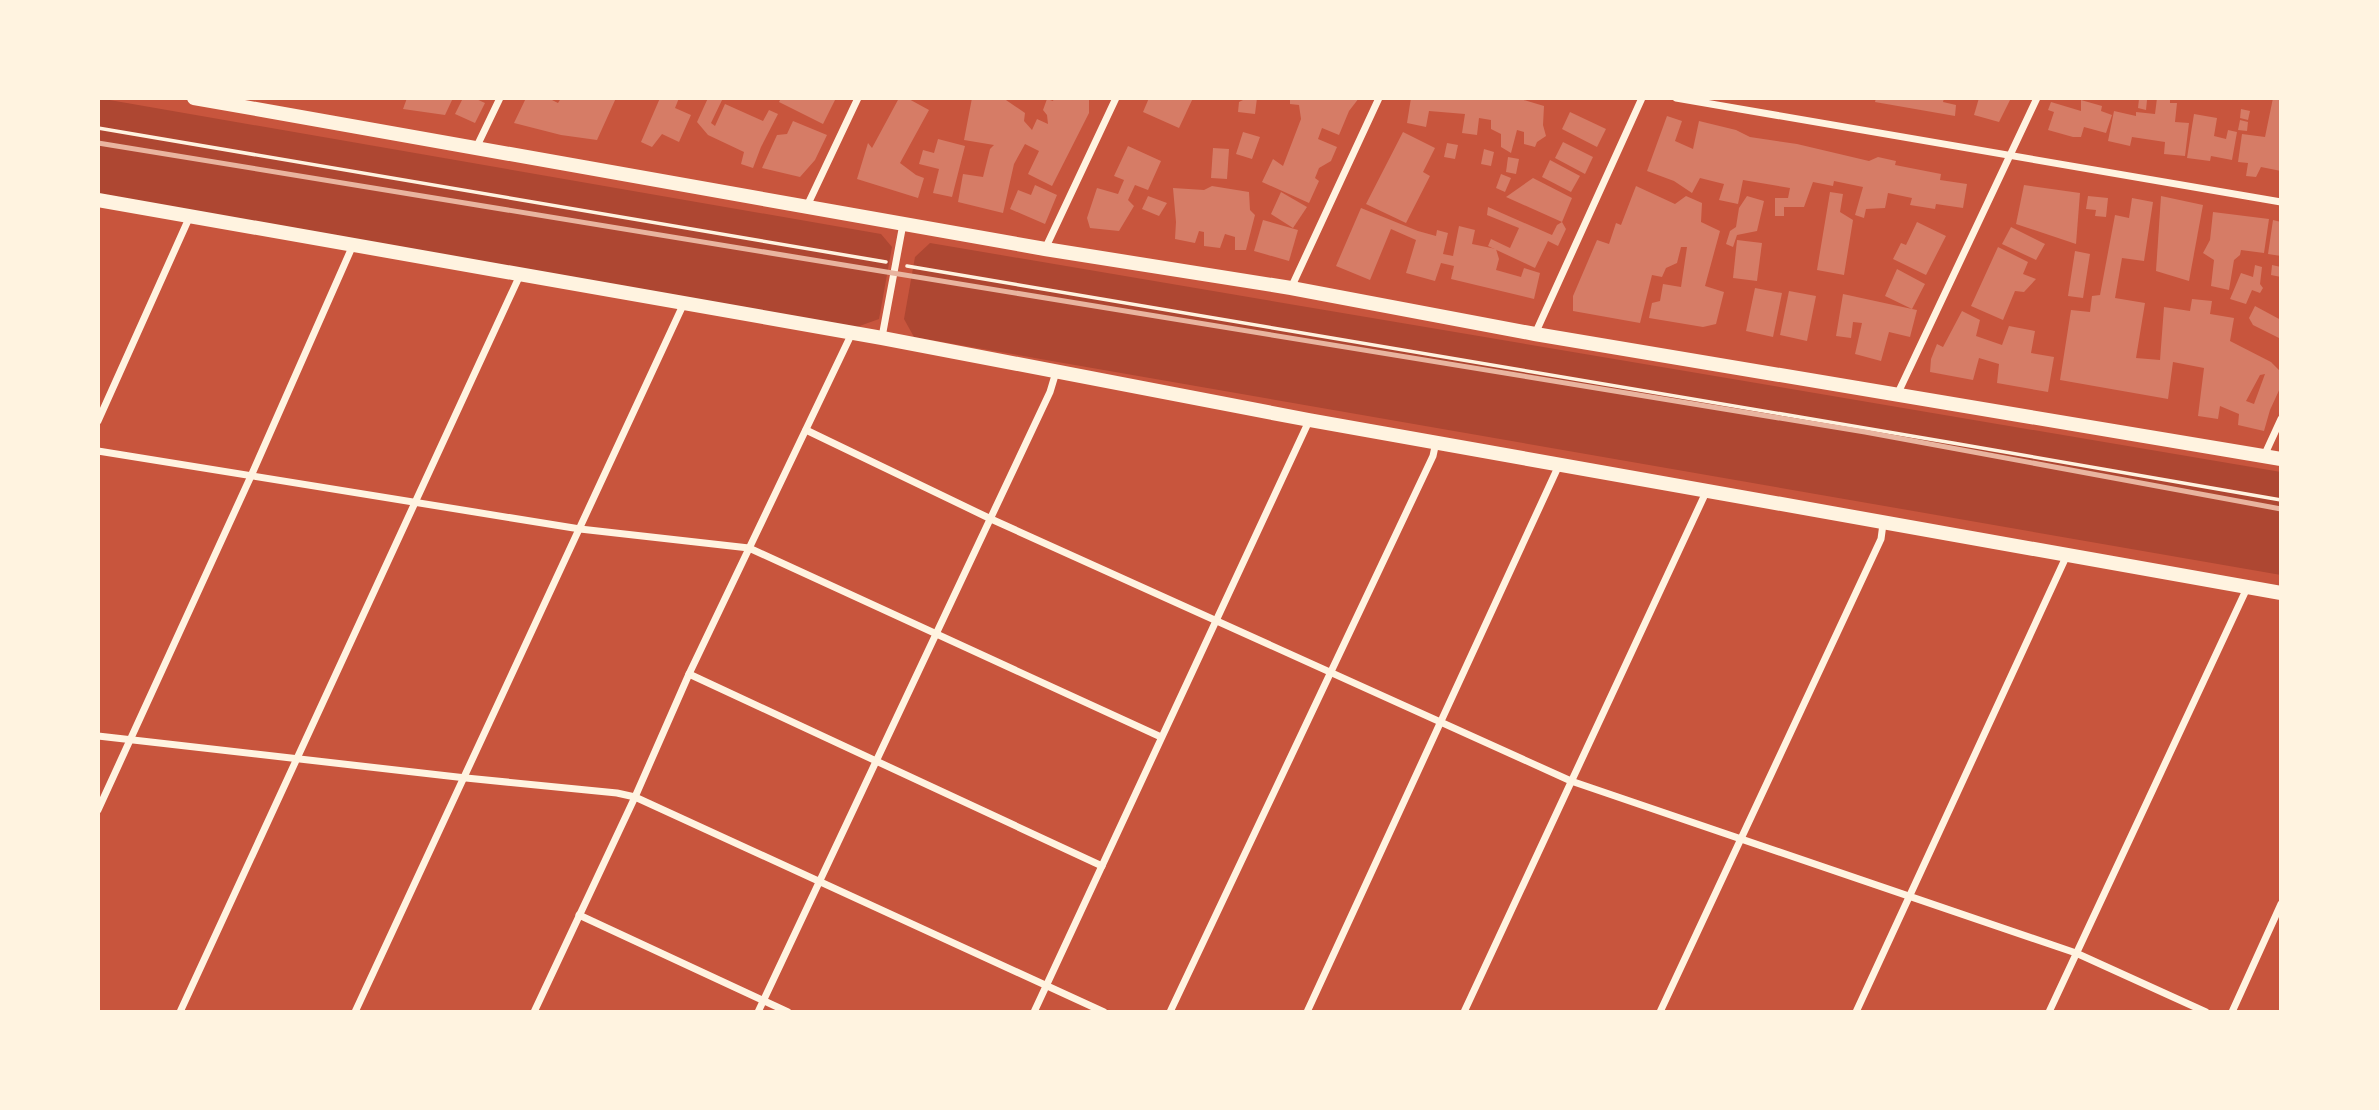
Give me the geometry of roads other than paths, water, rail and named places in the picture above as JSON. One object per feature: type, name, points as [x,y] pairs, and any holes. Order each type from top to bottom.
[{"type":"main road","points":[[194,98],[477,146],[903,224],[1291,288],[1535,334],[2281,459]]},
{"type":"main road","points":[[98,200],[882,338],[1309,420],[2066,557],[2281,593]]},
{"type":"street","points":[[477,146],[500,98]]},
{"type":"street","points":[[807,207],[858,98]]},
{"type":"street","points":[[1045,248],[1116,98]]},
{"type":"street","points":[[1291,288],[1379,98]]},
{"type":"street","points":[[1535,334],[1643,98]]},
{"type":"street","points":[[1676,98],[2281,202]]},
{"type":"street","points":[[1896,396],[2037,98]]},
{"type":"street","points":[[98,421],[190,216]]},
{"type":"street","points":[[882,338],[903,224]]},
{"type":"street","points":[[98,810],[353,245]]},
{"type":"street","points":[[180,1012],[520,275]]},
{"type":"street","points":[[355,1012],[466,778],[684,303]]},
{"type":"street","points":[[534,1012],[635,797],[689,674],[852,333]]},
{"type":"street","points":[[758,1012],[991,519],[1050,392],[1056,371]]},
{"type":"street","points":[[2264,456],[2281,419]]},
{"type":"street","points":[[1034,1012],[1309,420]]},
{"type":"street","points":[[806,430],[991,519],[1571,781],[2076,953],[2206,1012]]},
{"type":"street","points":[[1170,1012],[1433,456],[1436,442]]},
{"type":"street","points":[[98,451],[580,529],[749,548],[1161,737]]},
{"type":"street","points":[[1307,1012],[1559,465]]},
{"type":"street","points":[[1464,1012],[1707,490]]},
{"type":"street","points":[[1660,1012],[1881,540],[1883,524]]},
{"type":"street","points":[[1856,1012],[2066,557]]},
{"type":"street","points":[[2049,1012],[2247,588]]},
{"type":"street","points":[[689,674],[1102,866]]},
{"type":"street","points":[[98,736],[635,797],[1104,1012]]},
{"type":"street","points":[[2232,1012],[2281,904]]},
{"type":"street","points":[[579,915],[788,1012]]},
{"type":"railway","points":[[98,143],[1865,432],[2281,509]]}]
